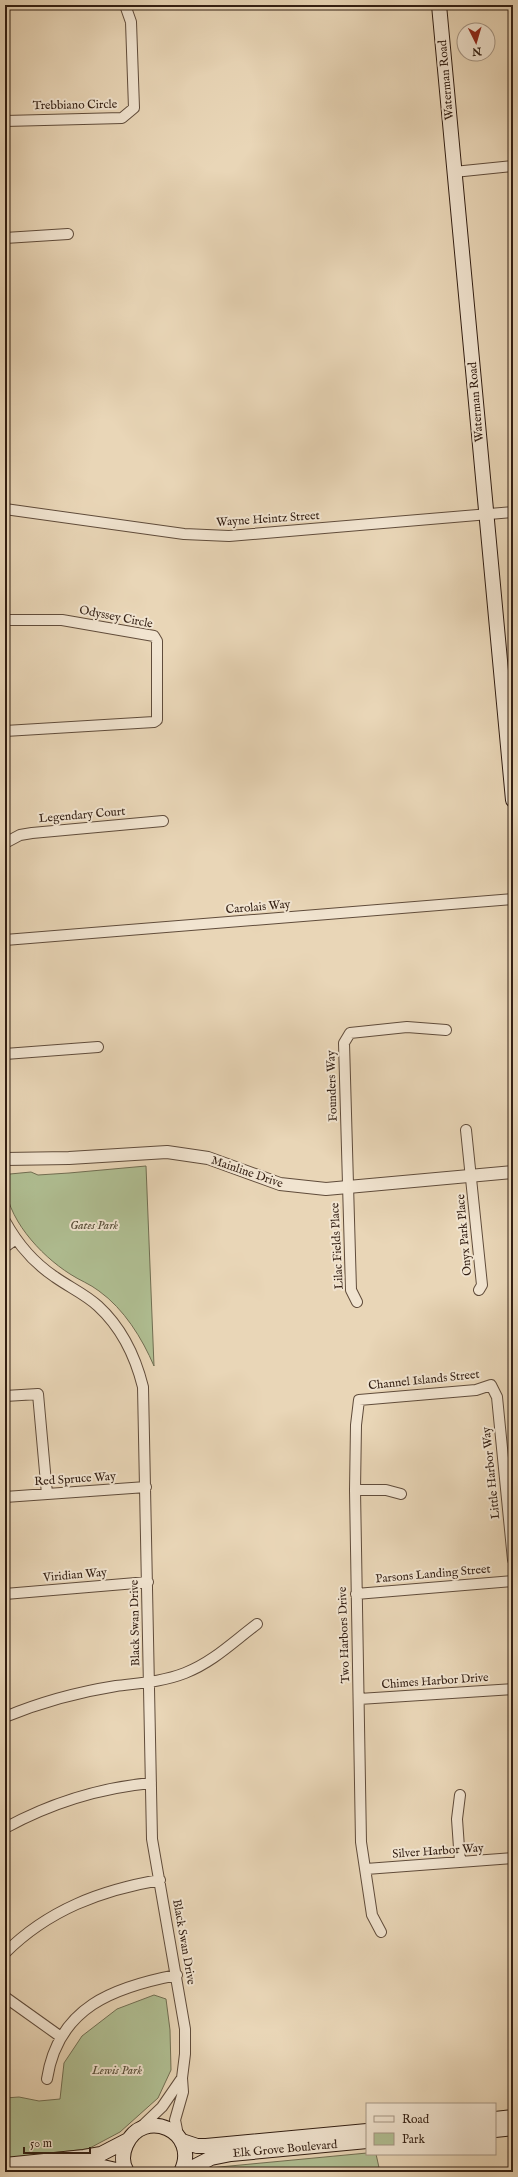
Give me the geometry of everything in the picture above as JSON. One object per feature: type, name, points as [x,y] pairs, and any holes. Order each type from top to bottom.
[{"type":"main road","name":"Waterman Road","points":[[439,5],[487,515],[511,746],[513,800]]},
{"type":"main road","points":[[496,2119],[513,2117]]},
{"type":"main road","name":"Elk Grove Boulevard","points":[[141,2127],[164,2127],[180,2138],[197,2146],[366,2131]]},
{"type":"main road","points":[[5,2165],[101,2154],[128,2140],[141,2127]]},
{"type":"main road","points":[[496,2130],[513,2128]]},
{"type":"main road","points":[[180,2138],[186,2155],[182,2172]]},
{"type":"main road","points":[[44,2172],[103,2167],[126,2172],[123,2160],[124,2150],[128,2140]]},
{"type":"main road","name":"Elk Grove Boulevard","points":[[182,2172],[211,2158],[231,2154],[366,2141]]},
{"type":"street","name":"Trebbiano Circle","points":[[5,121],[122,118],[134,108],[131,22],[125,5]]},
{"type":"street","points":[[454,172],[513,166]]},
{"type":"street","points":[[5,238],[68,234]]},
{"type":"street","name":"Wayne Heintz Street","points":[[5,509],[184,534],[229,536],[513,512]]},
{"type":"street","name":"Odyssey Circle","points":[[5,620],[62,620],[154,636],[157,641],[157,649],[156,720],[154,722],[5,731]]},
{"type":"street","name":"Legendary Court","points":[[5,843],[20,835],[32,833],[163,821]]},
{"type":"street","name":"Carolais Way","points":[[5,940],[513,899]]},
{"type":"street","name":"Founders Way","points":[[347,1188],[344,1043],[350,1033],[407,1027],[446,1030]]},
{"type":"street","points":[[5,1054],[98,1047]]},
{"type":"street","name":"Onyx Park Place","points":[[466,1130],[472,1176],[482,1285],[479,1290]]},
{"type":"street","name":"Mainline Drive","points":[[5,1159],[69,1158],[166,1152],[208,1158],[280,1184],[305,1188],[347,1188],[513,1172]]},
{"type":"street","name":"Lilac Fields Place","points":[[347,1188],[351,1290],[357,1302]]},
{"type":"street","name":"Black Swan Drive","points":[[5,1220],[16,1239],[39,1264],[97,1305],[116,1324],[131,1350],[143,1386],[152,1839],[177,1975],[185,2029],[185,2054],[182,2078],[183,2092],[175,2120],[180,2138]]},
{"type":"street","points":[[5,1247],[16,1239]]},
{"type":"street","name":"Channel Islands Street","points":[[359,1400],[476,1390],[491,1385]]},
{"type":"street","name":"Little Harbor Way","points":[[491,1385],[497,1397],[513,1560]]},
{"type":"street","points":[[5,1396],[38,1394],[47,1494]]},
{"type":"street","name":"Two Harbors Drive","points":[[359,1400],[356,1425],[355,1490],[361,1842],[372,1915],[381,1932]]},
{"type":"street","name":"Red Spruce Way","points":[[5,1497],[146,1487]]},
{"type":"street","points":[[355,1490],[386,1490],[401,1494]]},
{"type":"street","name":"Parsons Landing Street","points":[[356,1594],[513,1580]]},
{"type":"street","name":"Viridian Way","points":[[5,1594],[148,1582]]},
{"type":"street","points":[[5,1717],[38,1705],[82,1692],[149,1683],[195,1669],[213,1659],[257,1624]]},
{"type":"street","name":"Chimes Harbor Drive","points":[[359,1699],[513,1689]]},
{"type":"street","points":[[5,1828],[70,1799],[100,1790],[150,1783]]},
{"type":"street","points":[[460,1795],[457,1819],[460,1862]]},
{"type":"street","name":"Silver Harbor Way","points":[[366,1869],[513,1858]]},
{"type":"street","points":[[5,1953],[37,1926],[75,1904],[117,1889],[160,1880]]},
{"type":"street","points":[[47,2079],[52,2057],[61,2037],[84,2011],[112,1992],[144,1981],[177,1975]]},
{"type":"street","points":[[5,1998],[61,2037]]},
{"type":"street","name":"Black Swan Drive","points":[[141,2127],[162,2107],[182,2078]]},
{"type":"green space","name":"Gates Park","points":[[146,1166],[154,1366],[138,1335],[116,1306],[96,1289],[59,1266],[36,1246],[26,1234],[11,1208],[5,1180],[10,1174],[31,1172],[38,1175]]},
{"type":"green space","name":"Lewis Park","points":[[154,1995],[166,1999],[170,2030],[171,2070],[158,2098],[120,2132],[88,2149],[5,2158],[5,2098],[19,2097],[39,2101],[60,2099],[64,2063],[82,2036],[117,2009]]},
{"type":"green space","points":[[366,2153],[366,2155],[376,2155],[380,2172],[203,2172],[209,2168]]}]
